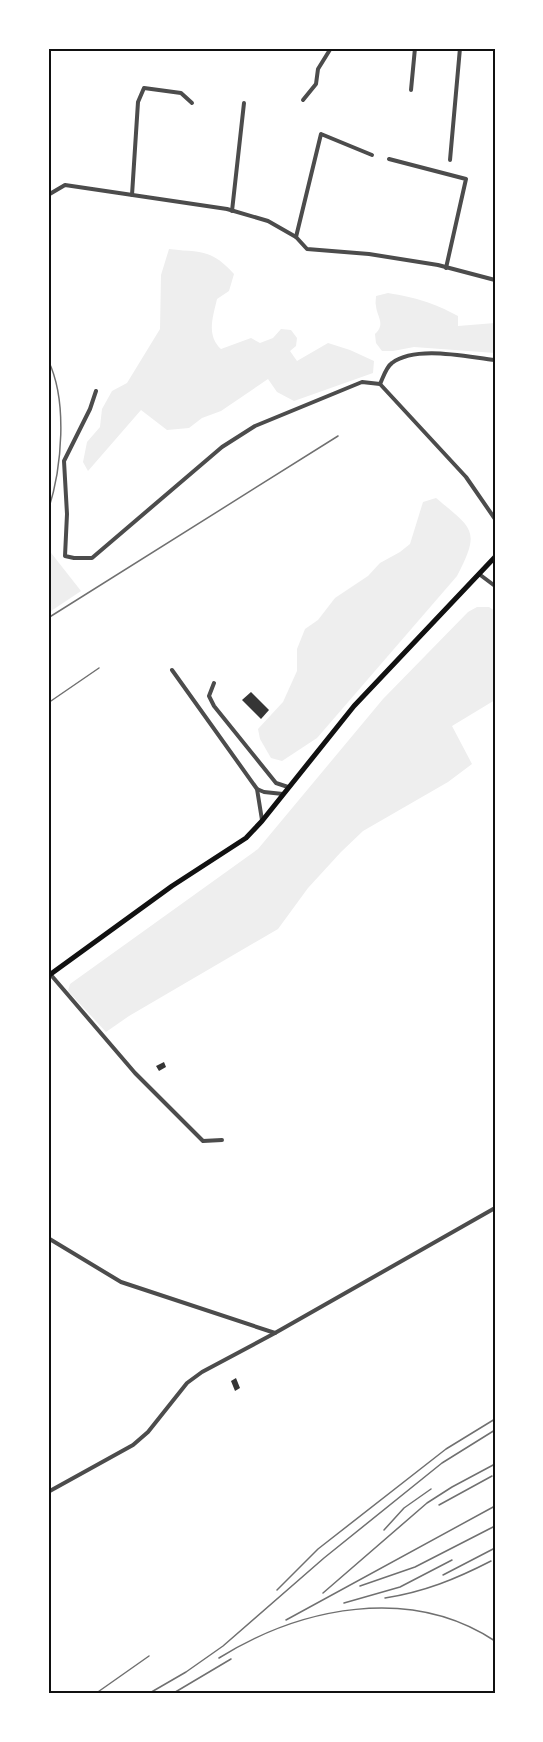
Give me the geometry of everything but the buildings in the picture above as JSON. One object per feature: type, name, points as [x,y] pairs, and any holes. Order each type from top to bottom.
[{"type":"main road","points":[[49,975],[172,886],[246,838],[362,698],[495,557]]},
{"type":"street","points":[[303,99],[316,84],[318,69],[331,48]]},
{"type":"street","points":[[411,90],[415,48]]},
{"type":"street","points":[[450,159],[460,48]]},
{"type":"street","points":[[132,195],[138,102],[144,88],[181,93],[192,103]]},
{"type":"street","points":[[232,211],[244,103]]},
{"type":"street","points":[[296,237],[321,134],[372,155]]},
{"type":"street","points":[[388,159],[466,179],[446,268]]},
{"type":"street","points":[[48,195],[65,185],[232,211],[268,220],[296,237],[307,249],[369,254],[438,265],[495,280]]},
{"type":"street","points":[[380,384],[390,364],[406,356],[420,353],[495,360]]},
{"type":"street","points":[[96,391],[90,410],[64,461],[67,514],[65,556],[92,558],[222,447],[255,426],[362,382],[380,384],[466,477],[495,519]]},
{"type":"street","points":[[479,574],[495,586]]},
{"type":"street","points":[[172,670],[257,789],[262,821]]},
{"type":"street","points":[[214,683],[209,696],[214,706],[276,783],[288,787]]},
{"type":"street","points":[[257,789],[283,794]]},
{"type":"street","points":[[49,975],[135,1073],[203,1141],[222,1140]]},
{"type":"street","points":[[48,1492],[133,1445],[148,1432],[187,1383],[202,1372],[275,1334],[495,1208]]},
{"type":"street","points":[[48,1238],[121,1282],[275,1334]]},
{"type":"shaded area","points":[[169,249],[205,253],[218,260],[234,274],[229,291],[217,299],[213,319],[213,338],[221,349],[251,338],[260,343],[273,338],[281,329],[291,330],[297,338],[296,346],[290,351],[297,361],[328,343],[374,361],[373,373],[294,401],[277,392],[268,379],[221,411],[202,418],[189,428],[167,430],[141,410],[88,471],[83,462],[87,442],[100,427],[102,409],[112,391],[127,383],[160,329],[161,275]]},
{"type":"shaded area","points":[[388,293],[424,301],[449,311],[458,316],[458,326],[495,323],[495,353],[414,347],[382,351],[376,343],[375,334],[380,327],[376,296]]},
{"type":"shaded area","points":[[436,498],[465,524],[469,531],[471,539],[469,549],[457,576],[317,738],[282,761],[271,758],[260,739],[258,729],[283,702],[297,671],[297,649],[305,629],[318,620],[335,598],[368,576],[380,563],[410,544],[423,502]]},
{"type":"shaded area","points":[[48,549],[81,591],[48,613]]},
{"type":"shaded area","points":[[477,607],[489,607],[495,611],[495,700],[452,726],[472,764],[448,782],[363,831],[308,888],[278,929],[129,1016],[106,1032],[68,991],[70,984],[258,849],[383,699],[468,612]]},
{"type":"railway","points":[[48,360],[58,395],[61,435],[57,475],[48,511]]},
{"type":"railway","points":[[48,618],[338,436]]},
{"type":"railway","points":[[48,703],[99,668]]},
{"type":"railway","points":[[277,1590],[318,1549],[446,1449],[495,1419]]},
{"type":"railway","points":[[148,1694],[186,1672],[223,1646],[324,1558],[442,1463],[495,1430]]},
{"type":"railway","points":[[323,1593],[427,1503],[495,1464]]},
{"type":"railway","points":[[439,1505],[492,1476]]},
{"type":"railway","points":[[384,1530],[404,1508],[431,1489]]},
{"type":"railway","points":[[286,1620],[495,1506]]},
{"type":"railway","points":[[360,1586],[415,1567],[495,1526]]},
{"type":"railway","points":[[443,1575],[495,1548]]},
{"type":"railway","points":[[344,1603],[400,1587],[452,1560]]},
{"type":"railway","points":[[385,1598],[440,1584],[491,1561]]},
{"type":"railway","points":[[219,1658],[251,1640],[285,1626],[320,1615],[356,1609],[392,1608],[428,1613],[462,1624],[495,1641]]},
{"type":"railway","points":[[95,1694],[149,1656]]},
{"type":"railway","points":[[172,1694],[231,1659]]}]
